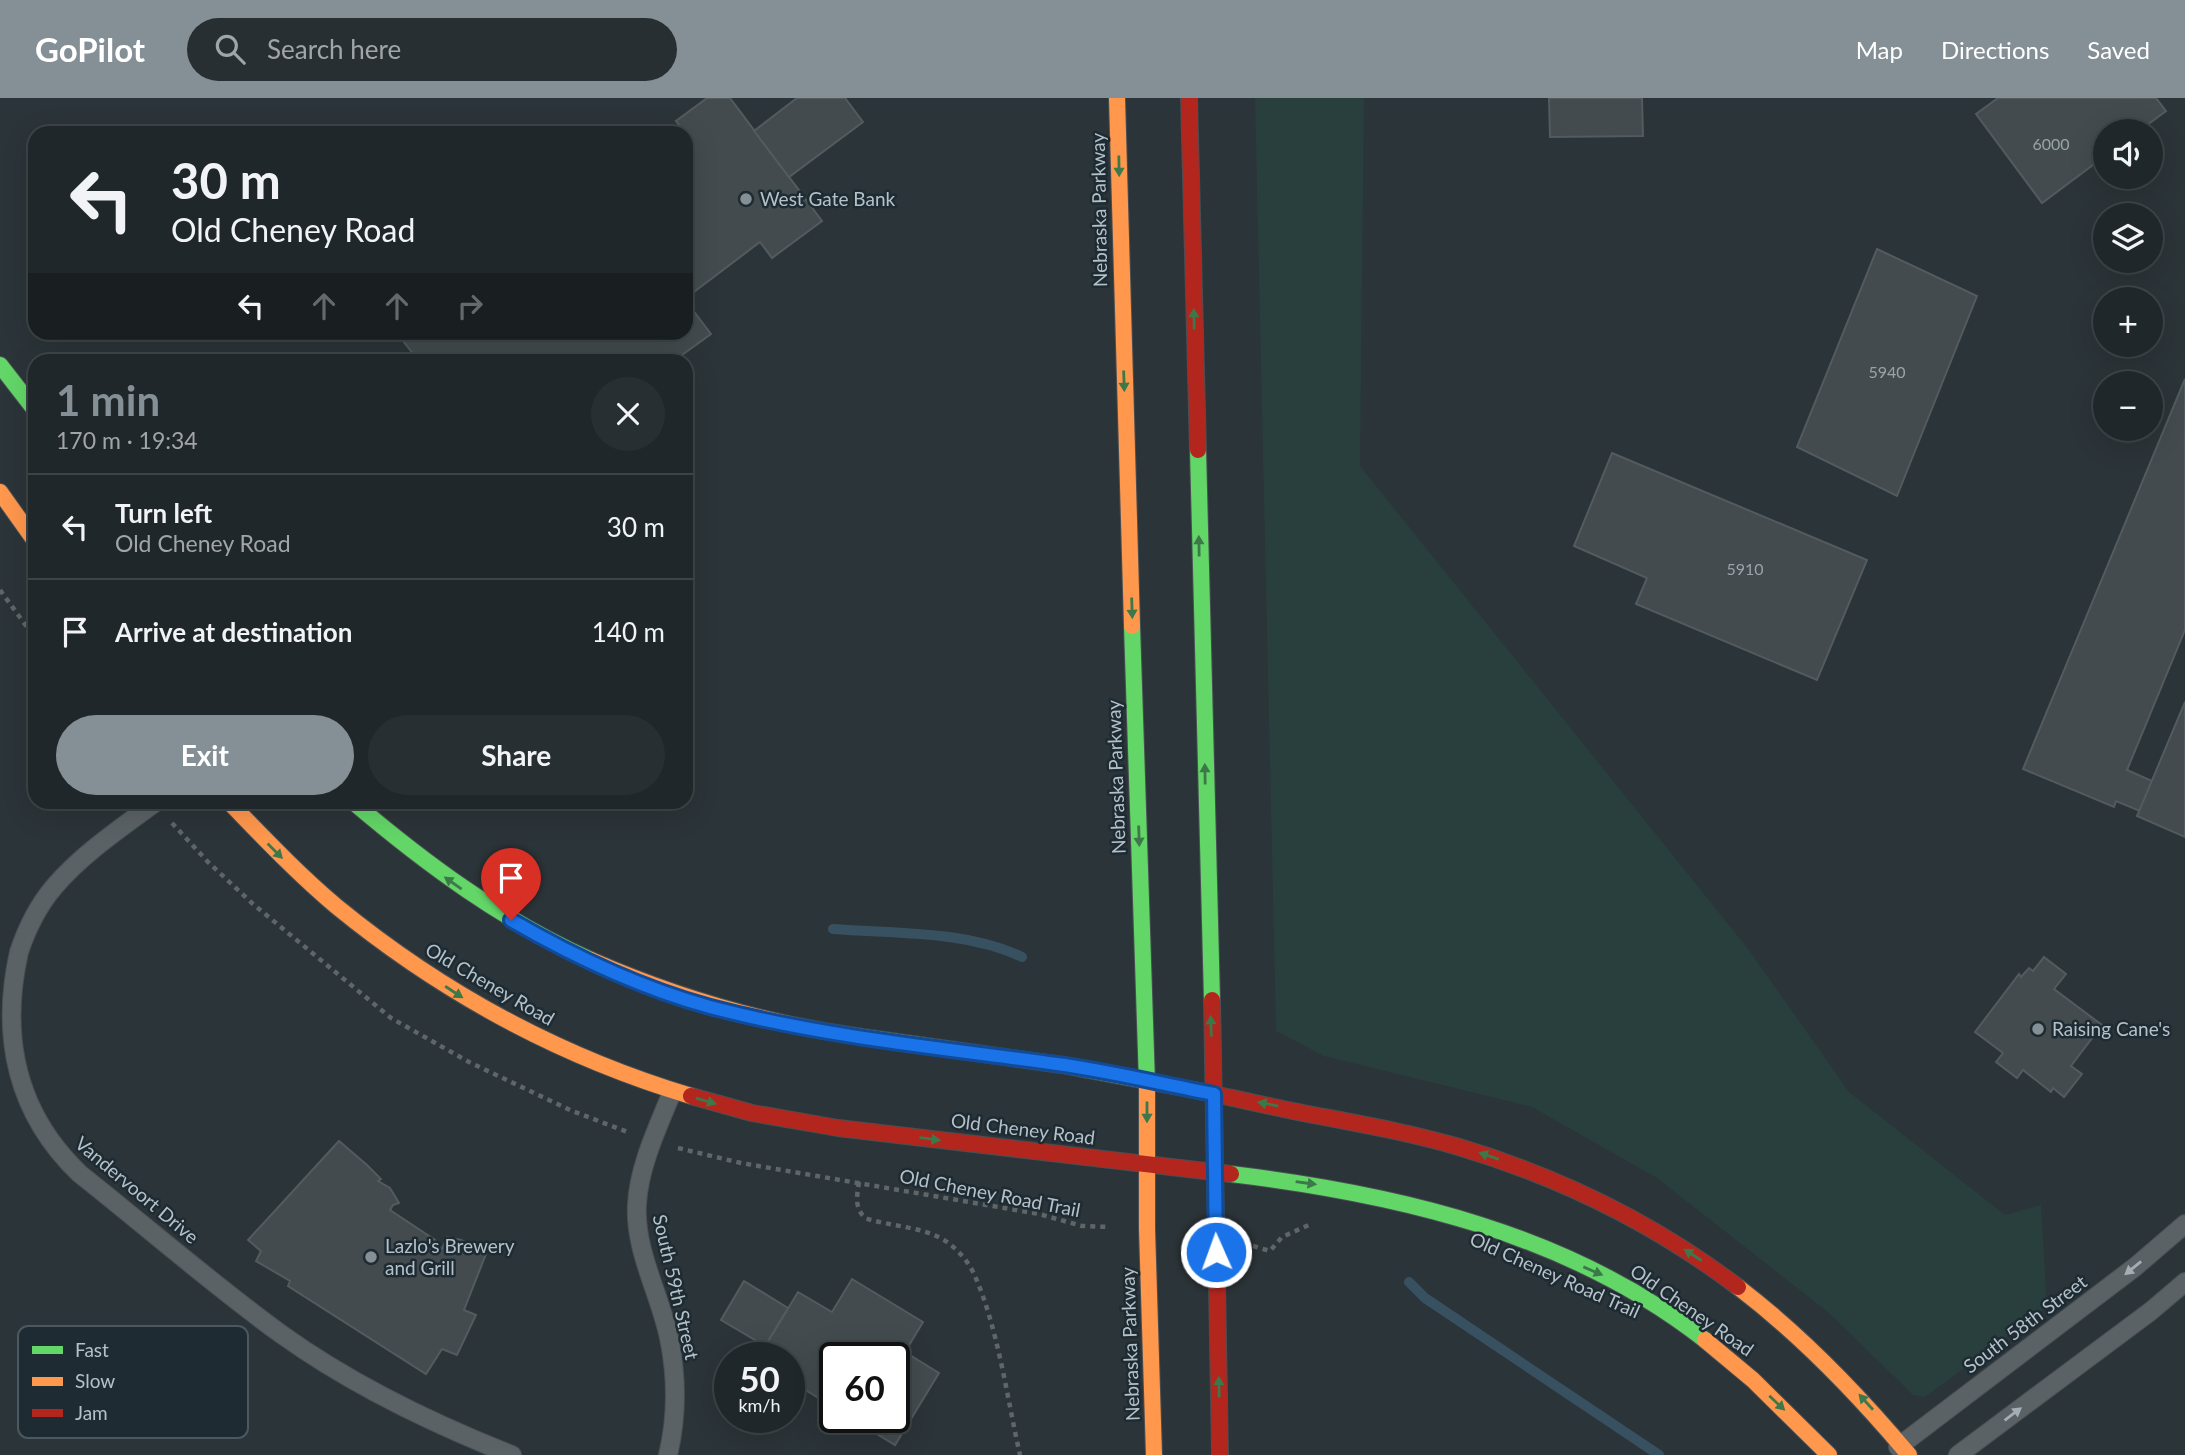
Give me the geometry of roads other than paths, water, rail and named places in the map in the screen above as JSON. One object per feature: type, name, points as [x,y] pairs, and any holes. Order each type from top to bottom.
[{"type":"main road","name":"Nebraska Parkway","points":[[1117,98],[1147,1081],[1147,1229],[1154,1455]]},
{"type":"main road","points":[[1189,98],[1214,1094],[1220,1455]]},
{"type":"main road","points":[[0,365],[28,401]]},
{"type":"main road","points":[[0,492],[28,531]]},
{"type":"main road","name":"Old Cheney Road","points":[[236,809],[315,888],[391,949],[463,998],[570,1054],[672,1092],[773,1118],[1147,1165],[1214,1170],[1313,1184],[1422,1207],[1522,1241],[1605,1276],[1676,1320],[1723,1354],[1785,1410],[1829,1455]]},
{"type":"main road","points":[[361,809],[422,860],[492,909],[597,964],[670,994],[708,1006],[784,1024],[1059,1065],[1401,1131],[1468,1150],[1553,1180],[1626,1215],[1691,1254],[1755,1298],[1841,1375],[1900,1451]]},
{"type":"lane","name":"Vandervoort Drive","points":[[147,809],[54,886],[28,926],[11,975],[6,1011],[8,1049],[27,1107],[43,1134],[80,1174],[281,1334],[331,1367],[393,1402],[512,1455]]},
{"type":"lane","name":"South 59th Street","points":[[668,1455],[673,1432],[675,1390],[669,1338],[638,1229],[637,1203],[650,1149],[672,1092]]},
{"type":"lane","name":"South 58th Street","points":[[1900,1451],[2185,1224]]},
{"type":"lane","points":[[1958,1455],[2151,1311],[2185,1282]]},
{"type":"waterway","points":[[833,929],[953,938],[1000,948],[1022,957]]},
{"type":"waterway","points":[[1409,1282],[1425,1298],[1659,1455]]},
{"type":"place","name":"West Gate Bank","points":[[746,199]]},
{"type":"place","name":"Raising Cane's","points":[[2038,1029]]},
{"type":"place","name":"Lazlo's Brewery and Grill","points":[[371,1257]]}]
